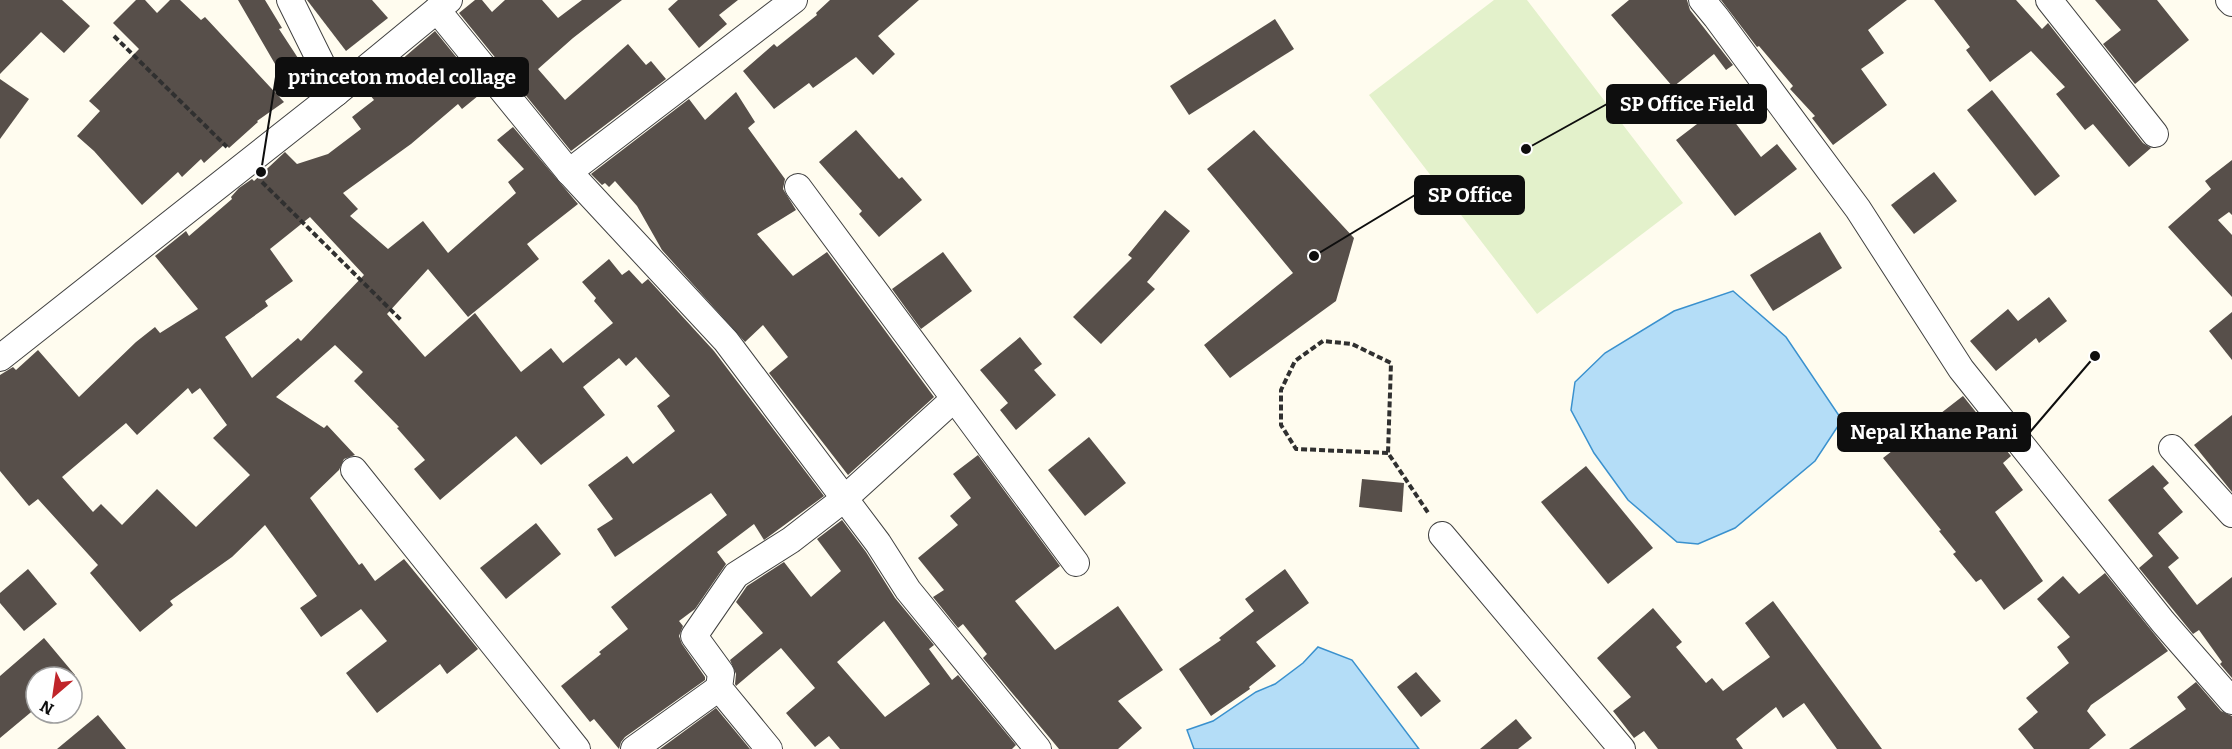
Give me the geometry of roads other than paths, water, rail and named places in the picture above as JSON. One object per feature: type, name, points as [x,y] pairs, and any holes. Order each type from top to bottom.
[{"type":"street","points":[[290,0],[336,93]]},
{"type":"street","points":[[569,172],[794,0]]},
{"type":"street","points":[[1701,0],[1858,209],[1961,369],[2163,622],[2232,701]]},
{"type":"street","points":[[2049,0],[2155,134]]},
{"type":"street","points":[[0,358],[336,93],[443,5],[569,172],[726,341],[878,543],[908,590],[1038,749]]},
{"type":"street","points":[[798,187],[1076,563]]},
{"type":"street","points":[[634,749],[719,688],[721,674],[694,636],[736,576],[791,540],[844,499],[954,399]]},
{"type":"street","points":[[2172,448],[2232,514]]},
{"type":"street","points":[[354,470],[577,749]]},
{"type":"street","points":[[1442,535],[1622,749]]},
{"type":"street","points":[[719,688],[769,749]]},
{"type":"water","points":[[1733,291],[1786,337],[1842,420],[1815,461],[1735,528],[1698,544],[1677,542],[1628,500],[1594,453],[1571,410],[1575,382],[1605,353],[1674,311]]},
{"type":"water","points":[[1318,647],[1352,660],[1419,749],[1194,749],[1187,730],[1213,721],[1256,692],[1275,684],[1303,663]]},
{"type":"place","name":"SP Office Field","points":[[1526,149]]},
{"type":"place","name":"princeton model collage","points":[[261,172]]},
{"type":"place","name":"SP Office","points":[[1314,256]]},
{"type":"place","name":"Nepal Khane Pani","points":[[2095,356]]}]
